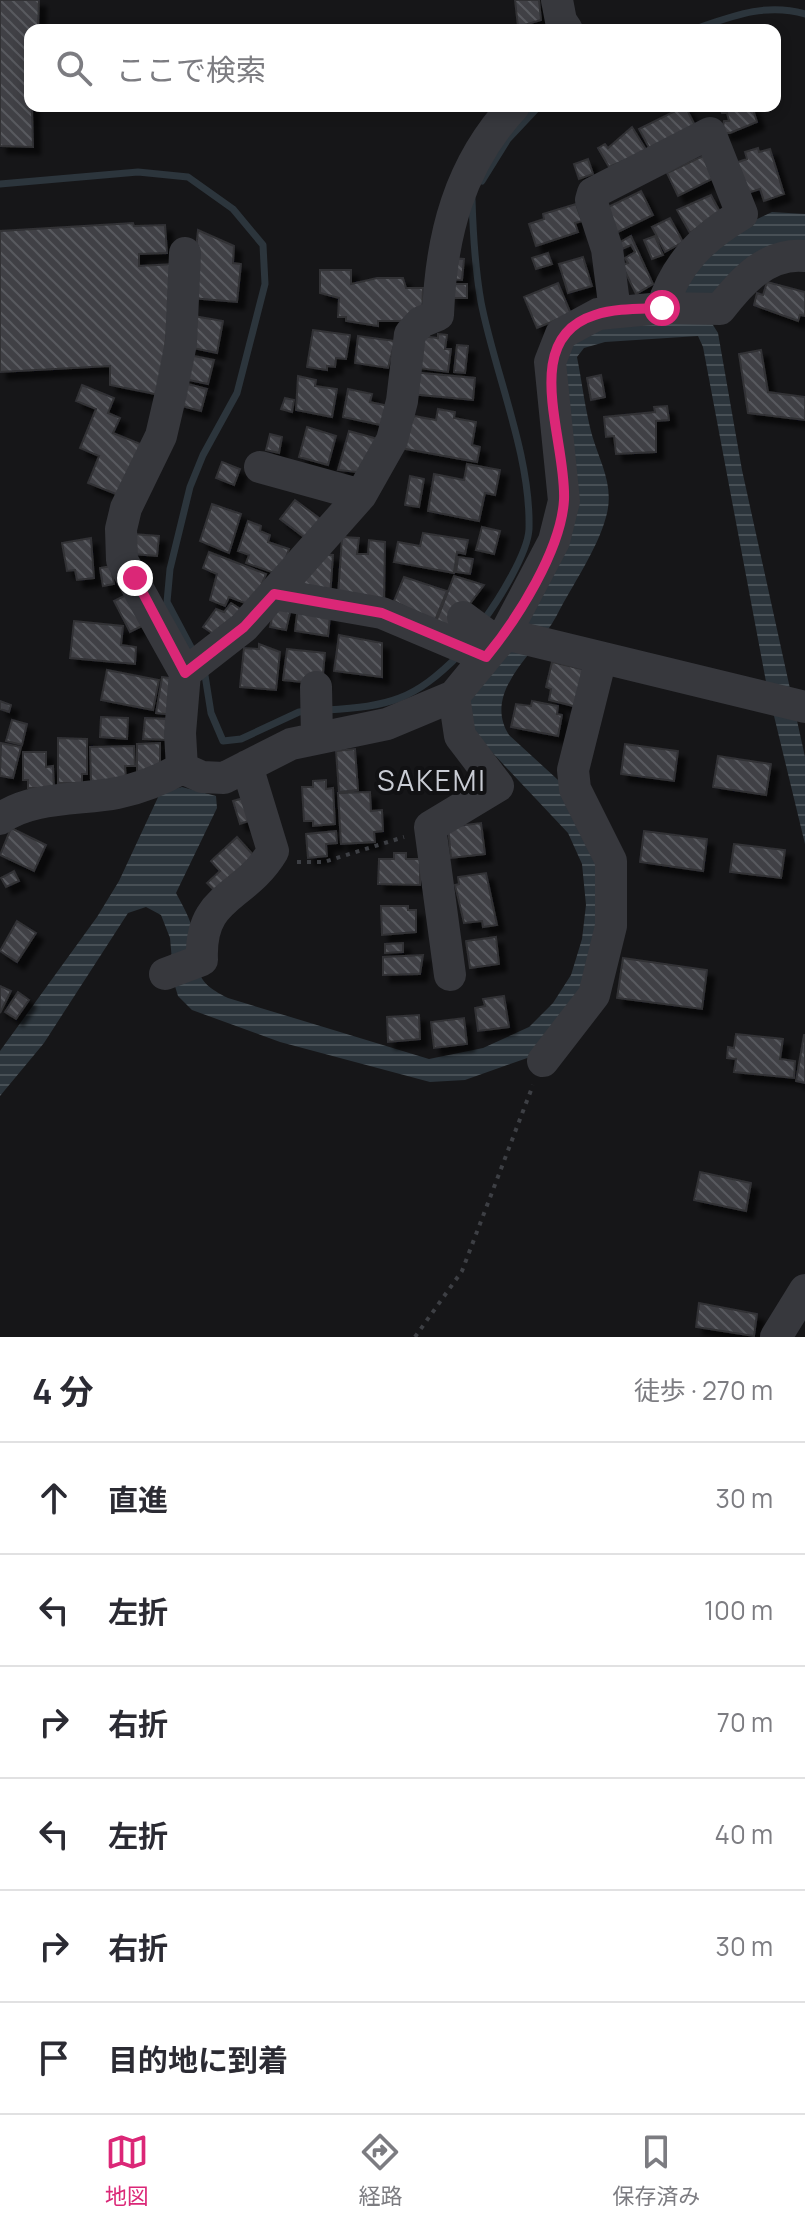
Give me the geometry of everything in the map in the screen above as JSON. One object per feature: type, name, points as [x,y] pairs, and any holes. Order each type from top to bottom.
[{"type":"street","points":[[557,0],[563,24]]},
{"type":"street","points":[[185,673],[244,627],[361,495],[392,440],[402,401],[410,334],[421,322],[438,315],[445,239],[461,186],[484,142],[509,112]]},
{"type":"street","points":[[615,311],[607,249],[591,200],[593,193],[710,133],[742,214],[710,233],[687,257],[668,286],[662,308]]},
{"type":"street","points":[[182,768],[180,733],[185,673],[122,560],[121,529],[126,508],[161,436],[171,393],[181,343],[185,253]]},
{"type":"street","points":[[0,819],[36,805],[116,793],[157,782],[182,768],[216,780],[291,744],[387,724],[454,696],[496,644],[554,541],[564,501],[550,362],[561,334],[586,318],[615,311],[720,309],[744,279],[768,263],[805,256]]},
{"type":"street","points":[[260,467],[361,495]]},
{"type":"street","points":[[274,594],[382,613],[496,644],[601,658],[805,707]]},
{"type":"street","points":[[463,617],[496,644]]},
{"type":"street","points":[[543,1061],[594,995],[611,926],[611,861],[575,789],[573,770],[601,658]]},
{"type":"street","points":[[316,687],[317,738]]},
{"type":"street","points":[[450,975],[430,827],[498,786],[460,736],[454,696]]},
{"type":"street","points":[[165,974],[202,960],[205,923],[213,910],[260,873],[273,851],[247,766]]},
{"type":"street","points":[[776,1337],[805,1290]]},
{"type":"path","points":[[273,851],[295,862],[324,862],[430,827]]},
{"type":"path","points":[[415,1337],[462,1271],[543,1061]]},
{"type":"shaded area","points":[[772,212],[805,214],[805,245],[708,317],[718,333],[742,470],[805,757],[805,844],[767,687],[703,347],[698,336],[605,342],[584,348],[577,357],[590,425],[608,485],[606,517],[591,554],[557,615],[507,687],[502,702],[502,718],[509,735],[569,790],[603,853],[598,970],[533,1056],[465,1080],[430,1082],[280,1042],[192,1010],[178,996],[170,938],[161,915],[146,907],[128,913],[44,1043],[0,1096],[0,1051],[97,917],[119,881],[160,793],[182,787],[216,796],[217,808],[176,893],[193,929],[200,973],[208,985],[228,998],[429,1059],[483,1048],[529,1027],[553,1003],[571,975],[582,939],[586,905],[582,864],[568,833],[472,731],[469,703],[564,540],[557,369],[570,338],[683,290],[704,257],[749,223]]},
{"type":"building","points":[[0,0],[39,0],[38,24],[24,24],[24,112],[32,112],[33,147],[0,146]]},
{"type":"building","points":[[515,0],[539,0],[541,20],[518,24]]},
{"type":"building","points":[[673,112],[688,112],[698,131],[653,155],[639,129]]},
{"type":"building","points":[[754,112],[757,122],[722,133],[724,121],[729,121],[727,113],[722,113]]},
{"type":"building","points":[[632,127],[647,151],[609,167],[598,148],[605,144],[608,148]]},
{"type":"building","points":[[758,148],[759,152],[770,149],[784,194],[764,201],[760,189],[741,195],[732,164],[747,159],[745,152]]},
{"type":"building","points":[[705,155],[714,178],[678,196],[667,173]]},
{"type":"building","points":[[588,159],[593,174],[579,179],[574,164]]},
{"type":"building","points":[[641,191],[653,215],[616,233],[604,209]]},
{"type":"building","points":[[711,195],[720,212],[690,233],[677,210]]},
{"type":"building","points":[[576,204],[582,221],[575,223],[578,232],[536,246],[529,224],[544,219],[543,214]]},
{"type":"building","points":[[670,218],[683,242],[665,252],[652,227]]},
{"type":"building","points":[[133,223],[134,226],[165,225],[167,253],[139,254],[139,266],[174,264],[160,395],[110,385],[110,366],[0,372],[0,231]]},
{"type":"building","points":[[198,230],[234,246],[233,263],[241,264],[237,302],[191,298]]},
{"type":"building","points":[[631,236],[653,284],[636,294],[622,265],[628,263],[625,258],[635,252],[631,245],[620,250],[617,244]]},
{"type":"building","points":[[655,236],[663,255],[652,259],[644,240]]},
{"type":"building","points":[[548,253],[552,264],[536,269],[532,258]]},
{"type":"building","points":[[583,257],[592,286],[568,293],[559,264]]},
{"type":"building","points":[[450,258],[464,259],[462,280],[448,279]]},
{"type":"building","points":[[320,270],[351,270],[351,284],[377,278],[403,278],[406,288],[423,288],[422,316],[406,321],[378,321],[378,326],[346,321],[346,317],[338,317],[339,298],[320,293]]},
{"type":"building","points":[[767,282],[805,292],[805,316],[800,315],[798,321],[754,305],[757,293],[763,295]]},
{"type":"building","points":[[558,283],[571,314],[537,328],[524,297]]},
{"type":"building","points":[[450,284],[467,284],[467,298],[450,298]]},
{"type":"building","points":[[194,316],[223,321],[217,353],[188,347]]},
{"type":"building","points":[[313,330],[350,335],[346,359],[336,358],[335,367],[327,366],[327,370],[307,367]]},
{"type":"building","points":[[438,334],[447,335],[445,349],[451,349],[448,372],[418,368],[422,336],[438,338]]},
{"type":"building","points":[[358,336],[395,341],[388,368],[355,363]]},
{"type":"building","points":[[457,345],[468,346],[465,373],[454,372]]},
{"type":"building","points":[[761,350],[768,392],[805,397],[805,420],[748,413],[739,354]]},
{"type":"building","points":[[189,355],[214,360],[208,384],[184,379]]},
{"type":"building","points":[[412,372],[475,378],[473,400],[410,394]]},
{"type":"building","points":[[601,375],[605,397],[591,400],[587,378]]},
{"type":"building","points":[[298,376],[316,380],[315,386],[337,389],[332,417],[296,410]]},
{"type":"building","points":[[184,383],[207,389],[201,411],[178,405]]},
{"type":"building","points":[[82,385],[114,398],[108,413],[120,418],[113,433],[143,445],[121,496],[88,483],[99,456],[80,448],[96,409],[76,401]]},
{"type":"building","points":[[348,389],[372,394],[370,402],[389,406],[385,426],[343,417]]},
{"type":"building","points":[[285,398],[294,400],[292,412],[281,409]]},
{"type":"building","points":[[667,406],[669,420],[656,421],[656,452],[616,454],[614,436],[606,437],[604,417],[655,412],[654,407]]},
{"type":"building","points":[[438,409],[455,412],[454,418],[476,422],[472,445],[480,447],[477,462],[400,448],[414,416],[436,420]]},
{"type":"building","points":[[307,427],[336,436],[328,465],[299,457]]},
{"type":"building","points":[[349,431],[378,439],[365,473],[338,470]]},
{"type":"building","points":[[270,434],[282,437],[279,453],[266,450]]},
{"type":"building","points":[[222,462],[240,469],[234,485],[216,478]]},
{"type":"building","points":[[467,464],[500,470],[495,495],[485,493],[479,521],[428,511],[434,474],[464,480]]},
{"type":"building","points":[[410,476],[424,479],[419,507],[405,505]]},
{"type":"building","points":[[295,500],[323,521],[308,540],[280,519]]},
{"type":"building","points":[[212,504],[241,514],[229,553],[200,541]]},
{"type":"building","points":[[248,521],[261,526],[260,531],[270,535],[268,542],[289,549],[280,575],[246,563],[249,555],[238,551]]},
{"type":"building","points":[[482,527],[500,531],[494,554],[476,550]]},
{"type":"building","points":[[423,533],[468,540],[465,554],[457,552],[454,573],[394,562],[398,542],[420,546]]},
{"type":"building","points":[[133,534],[159,536],[157,556],[132,554]]},
{"type":"building","points":[[342,537],[359,538],[357,554],[368,554],[369,540],[385,542],[384,604],[338,596]]},
{"type":"building","points":[[91,538],[94,578],[77,580],[75,570],[67,571],[62,543]]},
{"type":"building","points":[[209,552],[266,574],[253,606],[229,597],[225,606],[210,600],[217,574],[203,568]]},
{"type":"building","points":[[319,554],[333,555],[330,598],[300,596],[302,571]]},
{"type":"building","points":[[458,557],[473,559],[470,574],[456,572]]},
{"type":"building","points":[[111,566],[114,584],[103,586],[100,568]]},
{"type":"building","points":[[454,576],[484,585],[451,629],[436,622]]},
{"type":"building","points":[[404,577],[447,591],[434,623],[394,601]]},
{"type":"building","points":[[132,592],[148,623],[130,632],[114,601]]},
{"type":"building","points":[[231,603],[245,612],[221,639],[203,627],[216,609],[224,612]]},
{"type":"building","points":[[275,604],[291,608],[286,630],[270,627]]},
{"type":"building","points":[[298,606],[330,616],[328,636],[295,631]]},
{"type":"building","points":[[74,621],[123,626],[121,645],[136,647],[135,664],[70,658]]},
{"type":"building","points":[[339,635],[382,643],[382,677],[334,671]]},
{"type":"building","points":[[259,644],[280,652],[276,690],[240,687],[244,648],[259,649]]},
{"type":"building","points":[[287,649],[325,653],[322,684],[283,680]]},
{"type":"building","points":[[552,662],[590,671],[581,708],[549,700],[551,689],[546,687]]},
{"type":"building","points":[[107,670],[159,680],[153,710],[101,700]]},
{"type":"building","points":[[162,677],[179,679],[174,715],[156,713]]},
{"type":"building","points":[[0,701],[11,705],[9,712],[0,709]]},
{"type":"building","points":[[532,701],[558,706],[557,714],[562,715],[558,736],[511,727],[516,704],[531,706]]},
{"type":"building","points":[[101,717],[128,718],[127,739],[100,737]]},
{"type":"building","points":[[145,718],[170,719],[169,740],[143,739]]},
{"type":"building","points":[[12,720],[27,724],[22,745],[6,741]]},
{"type":"building","points":[[58,738],[87,739],[87,774],[82,774],[82,783],[58,783]]},
{"type":"building","points":[[1,743],[21,747],[13,778],[0,776]]},
{"type":"building","points":[[160,743],[160,769],[137,772],[137,744]]},
{"type":"building","points":[[625,744],[678,751],[674,781],[621,774]]},
{"type":"building","points":[[134,746],[135,766],[125,766],[126,781],[91,782],[90,747]]},
{"type":"building","points":[[355,749],[358,790],[339,792],[336,751]]},
{"type":"building","points":[[23,752],[46,752],[46,767],[53,766],[54,788],[28,788],[28,780],[23,780]]},
{"type":"building","points":[[718,756],[771,764],[766,795],[713,787]]},
{"type":"building","points":[[326,780],[326,789],[333,788],[335,824],[313,826],[313,821],[304,821],[302,787],[313,787],[313,781]]},
{"type":"building","points":[[370,792],[371,811],[382,810],[383,831],[374,832],[375,842],[341,844],[338,793]]},
{"type":"building","points":[[250,796],[257,818],[240,824],[233,801]]},
{"type":"building","points":[[481,823],[485,854],[451,858],[448,827]]},
{"type":"building","points":[[11,828],[46,845],[34,871],[0,855]]},
{"type":"building","points":[[336,831],[337,843],[326,844],[327,856],[308,858],[306,834]]},
{"type":"building","points":[[644,831],[707,839],[703,871],[640,862]]},
{"type":"building","points":[[237,837],[256,858],[218,894],[207,883],[220,871],[211,861]]},
{"type":"building","points":[[734,844],[785,850],[781,878],[730,872]]},
{"type":"building","points":[[394,853],[406,853],[406,859],[420,859],[420,885],[378,884],[379,859],[394,859]]},
{"type":"building","points":[[14,871],[19,881],[6,887],[1,878]]},
{"type":"building","points":[[486,873],[497,925],[483,927],[482,921],[464,923],[455,885],[459,884],[458,877]]},
{"type":"building","points":[[381,906],[408,906],[408,910],[416,910],[416,932],[382,935]]},
{"type":"building","points":[[17,921],[36,933],[17,962],[0,951]]},
{"type":"building","points":[[496,937],[499,964],[470,968],[466,941]]},
{"type":"building","points":[[403,943],[403,952],[385,953],[385,944]]},
{"type":"building","points":[[423,955],[420,974],[383,975],[383,957]]},
{"type":"building","points":[[623,958],[707,970],[702,1009],[617,998]]},
{"type":"building","points":[[0,986],[11,991],[0,1013]]},
{"type":"building","points":[[18,992],[29,1000],[16,1019],[5,1012]]},
{"type":"building","points":[[504,996],[509,1027],[478,1031],[475,1008],[485,1006],[483,999]]},
{"type":"building","points":[[419,1015],[420,1039],[388,1042],[387,1017]]},
{"type":"building","points":[[464,1018],[467,1044],[434,1048],[431,1022]]},
{"type":"building","points":[[736,1034],[783,1039],[780,1059],[795,1061],[794,1078],[734,1072],[736,1059],[727,1058],[728,1047],[734,1048]]},
{"type":"building","points":[[805,1035],[805,1083],[796,1081]]},
{"type":"building","points":[[700,1172],[751,1183],[746,1211],[694,1200]]},
{"type":"building","points":[[699,1303],[757,1314],[754,1336],[696,1327]]},
{"type":"waterway","points":[[710,24],[762,10],[805,14]]},
{"type":"waterway","points":[[482,181],[508,139],[533,112]]},
{"type":"waterway","points":[[0,184],[138,172],[188,177],[233,209],[263,245],[265,284],[237,393],[203,455],[190,487],[170,569],[167,602],[195,655]]},
{"type":"waterway","points":[[472,199],[481,302],[524,472],[529,529],[524,551],[483,621]]},
{"type":"waterway","points":[[326,710],[367,706],[399,698],[428,682],[460,654]]},
{"type":"waterway","points":[[204,669],[211,713],[223,741],[241,739],[299,712],[309,711]]},
{"type":"district","name":"SAKEMI","points":[[432,781]]},
{"type":"route","points":[[135,578],[185,673],[244,627],[274,594],[287,599],[347,605],[382,613],[486,657],[505,634],[547,556],[564,501],[550,362],[561,334],[598,314],[662,308]]}]
